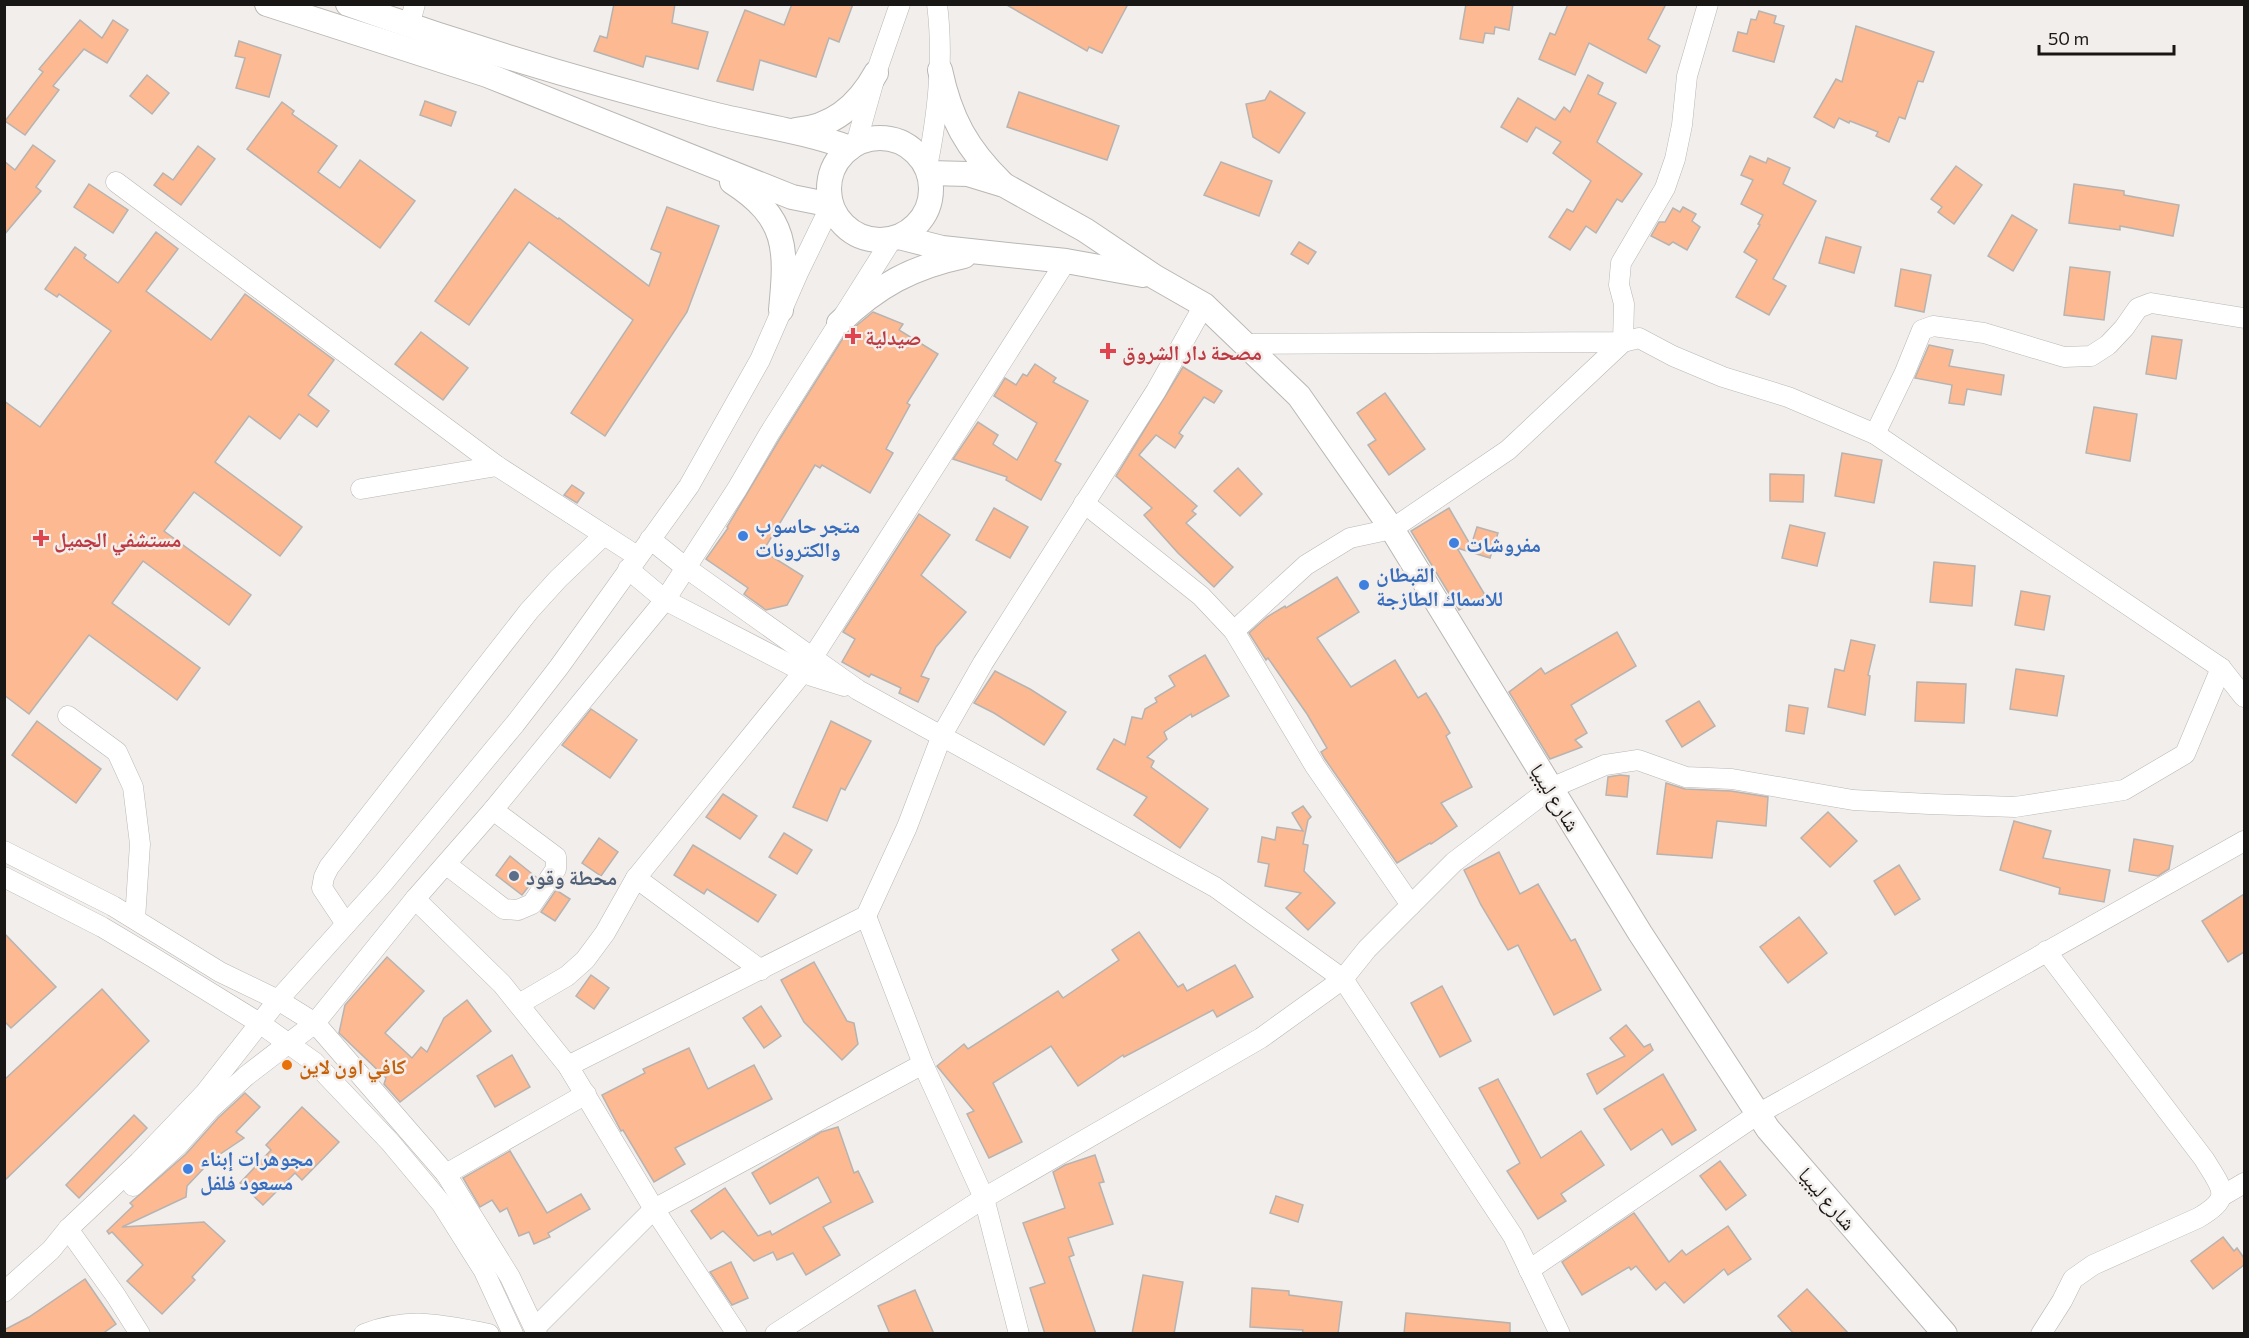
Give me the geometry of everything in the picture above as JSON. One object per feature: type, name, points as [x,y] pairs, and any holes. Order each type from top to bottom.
[{"type":"main road","points":[[267,4],[488,75],[804,201],[830,203]]},
{"type":"main road","points":[[348,4],[412,15],[448,40],[684,106],[853,146]]},
{"type":"main road","points":[[940,70],[955,122],[968,145],[1004,185]]},
{"type":"main road","points":[[780,130],[819,125],[837,117],[867,91],[876,74]]},
{"type":"main road","points":[[878,138],[896,141],[912,149],[928,170],[932,195],[924,216],[918,225],[896,238],[881,241],[860,237],[842,224],[830,203],[828,190],[832,171],[842,154],[853,146],[878,138]]},
{"type":"main road","points":[[697,160],[759,202],[771,216],[780,233],[784,252],[782,310]]},
{"type":"main road","points":[[928,170],[968,174],[1004,185]]},
{"type":"main road","name":"شارع ليبيا","points":[[1004,185],[1084,230],[1155,277],[1204,305],[1299,396],[1392,529],[1640,933],[1758,1114],[1776,1138],[1945,1334]]},
{"type":"main road","points":[[896,238],[942,248],[1066,261],[1155,277]]},
{"type":"main road","points":[[839,323],[868,297],[910,271],[957,257],[995,253]]},
{"type":"street","points":[[853,146],[900,4]]},
{"type":"street","points":[[928,170],[940,70],[937,4]]},
{"type":"street","points":[[1234,631],[1306,565],[1350,538],[1392,529],[1508,450],[1623,342],[1624,304],[1619,285],[1621,263],[1665,188],[1682,125],[1687,76],[1708,4]]},
{"type":"street","points":[[116,182],[497,466],[604,535],[665,600],[809,664],[1215,887],[1343,979],[1513,1236],[1560,1334]]},
{"type":"street","points":[[72,1234],[221,1074],[278,1000],[346,924],[515,724],[596,616],[689,486],[723,427],[760,360],[830,203]]},
{"type":"street","points":[[4,1292],[178,1145],[209,1110],[269,1056],[289,1044],[315,1023],[415,899],[494,810],[665,600],[737,489],[839,323],[896,238]]},
{"type":"street","points":[[519,1004],[567,976],[585,960],[605,933],[636,878],[809,664],[1066,261]]},
{"type":"street","points":[[1875,434],[1905,372],[1922,330],[1926,328],[1933,326],[1984,333],[2064,357],[2091,356],[2108,345],[2138,308],[2151,303],[2244,318]]},
{"type":"street","points":[[568,1066],[866,916],[907,827],[942,735],[983,663],[1155,391],[1204,305]]},
{"type":"street","points":[[1246,344],[1623,342],[1639,338],[1673,356],[1723,377],[1788,397],[1875,434],[2221,668],[2244,697]]},
{"type":"street","points":[[361,489],[497,466]]},
{"type":"street","points":[[1084,503],[1201,596],[1234,631],[1315,766],[1411,905]]},
{"type":"street","points":[[346,924],[322,888],[329,867],[529,611],[558,579],[604,535]]},
{"type":"street","points":[[650,539],[809,664]]},
{"type":"street","points":[[775,1334],[984,1198],[1261,1038],[1343,979],[1367,949],[1454,862],[1551,788],[1605,765],[1638,760],[1686,777],[1732,779],[1854,800],[2015,807],[2124,790],[2185,754],[2221,668]]},
{"type":"street","points":[[68,716],[117,752],[133,787],[140,844],[135,919]]},
{"type":"street","points":[[447,865],[504,909],[518,910],[532,904],[556,869],[556,857],[494,810]]},
{"type":"street","points":[[1529,1270],[1758,1114],[2244,841]]},
{"type":"street","points":[[4,850],[135,919],[240,983],[278,1000],[315,1023],[446,1174],[510,1277],[536,1331],[654,1209],[923,1064]]},
{"type":"street","points":[[4,877],[102,927],[261,1024],[314,1062],[390,1142],[441,1203],[484,1271],[513,1334]]},
{"type":"street","points":[[636,878],[761,970]]},
{"type":"street","points":[[415,899],[502,984],[568,1066],[654,1209],[737,1334]]},
{"type":"street","points":[[866,916],[923,1064],[984,1198],[1019,1334]]},
{"type":"street","points":[[2046,951],[2204,1159],[2221,1187],[2222,1196]]},
{"type":"street","points":[[446,1174],[586,1094]]},
{"type":"street","points":[[2041,1334],[2073,1279],[2093,1264],[2198,1218],[2213,1209],[2222,1196],[2244,1183]]},
{"type":"street","points":[[72,1234],[140,1334]]},
{"type":"street","points":[[364,1334],[389,1325],[433,1323],[489,1334]]},
{"type":"building","points":[[614,4],[675,4],[672,23],[708,32],[698,69],[646,56],[643,67],[594,51],[600,36],[607,38]]},
{"type":"building","points":[[792,4],[853,4],[839,42],[829,38],[816,77],[760,60],[753,90],[717,81],[745,10],[784,25]]},
{"type":"building","points":[[1005,4],[1128,4],[1102,53],[1089,47],[1087,51]]},
{"type":"building","points":[[1466,4],[1513,4],[1509,30],[1495,27],[1494,34],[1485,33],[1483,43],[1460,39]]},
{"type":"building","points":[[1568,4],[1666,4],[1648,39],[1660,46],[1646,73],[1589,43],[1575,75],[1539,59],[1550,33],[1555,35]]},
{"type":"building","points":[[1759,11],[1776,16],[1774,23],[1784,26],[1774,62],[1733,51],[1738,32],[1747,34],[1751,19],[1756,20]]},
{"type":"building","points":[[80,20],[102,38],[113,20],[128,30],[107,63],[84,49],[53,86],[59,90],[25,135],[5,121],[43,72],[39,69]]},
{"type":"building","points":[[1856,26],[1934,52],[1923,82],[1918,81],[1905,119],[1899,117],[1889,142],[1876,136],[1878,132],[1850,121],[1849,123],[1839,118],[1834,128],[1814,117],[1836,79],[1842,82]]},
{"type":"building","points":[[239,41],[281,55],[269,97],[236,88],[245,58],[235,56]]},
{"type":"building","points":[[147,75],[169,93],[152,114],[130,96]]},
{"type":"building","points":[[1588,75],[1603,83],[1598,94],[1616,103],[1597,142],[1642,174],[1622,202],[1617,199],[1596,233],[1586,226],[1570,250],[1549,237],[1567,209],[1573,212],[1591,181],[1553,153],[1561,142],[1536,127],[1527,142],[1501,127],[1518,98],[1555,120],[1564,107],[1570,112]]},
{"type":"building","points":[[1270,91],[1305,113],[1279,153],[1253,137],[1246,104],[1265,100]]},
{"type":"building","points":[[1019,92],[1119,126],[1107,160],[1007,127]]},
{"type":"building","points":[[425,101],[456,112],[451,126],[420,115]]},
{"type":"building","points":[[282,102],[294,111],[292,114],[337,146],[318,172],[340,188],[360,160],[415,201],[380,248],[247,149]]},
{"type":"building","points":[[33,145],[55,161],[36,187],[41,191],[4,235],[4,161],[15,170]]},
{"type":"building","points":[[198,146],[215,159],[181,205],[154,185],[163,173],[173,180]]},
{"type":"building","points":[[1750,156],[1766,163],[1768,158],[1790,168],[1783,184],[1816,201],[1773,279],[1786,286],[1769,315],[1736,297],[1757,260],[1744,252],[1760,225],[1758,224],[1763,215],[1741,204],[1753,180],[1741,175]]},
{"type":"building","points":[[1221,162],[1272,181],[1259,216],[1204,195]]},
{"type":"building","points":[[1956,166],[1982,185],[1954,224],[1938,212],[1942,207],[1931,199]]},
{"type":"building","points":[[89,184],[128,210],[113,233],[74,207]]},
{"type":"building","points":[[2074,184],[2124,191],[2124,195],[2179,205],[2173,236],[2120,226],[2120,230],[2069,223]]},
{"type":"building","points":[[515,189],[559,218],[649,286],[661,253],[651,249],[667,207],[719,226],[687,312],[605,436],[571,413],[633,320],[529,242],[469,325],[435,301]]},
{"type":"building","points":[[1683,207],[1696,214],[1692,221],[1700,227],[1687,250],[1673,242],[1669,245],[1651,236],[1659,222],[1665,222],[1673,208],[1680,212]]},
{"type":"building","points":[[2012,215],[2037,230],[2013,271],[1988,256]]},
{"type":"building","points":[[156,232],[178,249],[146,291],[211,340],[245,294],[334,360],[308,395],[329,411],[317,427],[299,414],[280,439],[249,416],[215,462],[302,527],[280,556],[194,492],[164,531],[251,595],[229,625],[143,561],[112,603],[200,668],[177,700],[89,635],[29,714],[4,695],[4,401],[40,427],[111,331],[59,294],[57,297],[45,289],[75,247],[86,255],[84,258],[118,283]]},
{"type":"building","points":[[1826,237],[1861,247],[1854,273],[1819,263]]},
{"type":"building","points":[[1299,242],[1316,252],[1308,264],[1291,254]]},
{"type":"building","points":[[2070,267],[2110,272],[2104,320],[2064,315]]},
{"type":"building","points":[[1901,269],[1931,275],[1924,312],[1895,306]]},
{"type":"building","points":[[873,312],[903,324],[899,330],[938,354],[907,403],[910,405],[886,449],[893,453],[870,493],[822,465],[820,468],[815,465],[763,551],[803,576],[787,605],[766,610],[744,594],[748,588],[706,559],[728,528],[779,440],[845,335]]},
{"type":"building","points":[[421,332],[468,368],[443,400],[395,364]]},
{"type":"building","points":[[2152,336],[2182,340],[2176,379],[2146,374]]},
{"type":"building","points":[[1929,345],[1953,350],[1949,366],[2004,375],[2001,395],[1967,389],[1964,405],[1949,403],[1952,385],[1915,378]]},
{"type":"building","points":[[1035,364],[1056,378],[1053,382],[1088,401],[1055,461],[1061,464],[1041,500],[1006,480],[1007,477],[953,459],[978,422],[998,435],[993,444],[1017,460],[1037,423],[994,396],[1005,378],[1016,385],[1023,374],[1027,376]]},
{"type":"building","points":[[1183,367],[1222,391],[1214,403],[1204,397],[1179,433],[1183,436],[1175,448],[1156,435],[1139,455],[1197,506],[1192,511],[1196,514],[1186,523],[1233,567],[1214,587],[1178,553],[1144,515],[1152,508],[1116,476]]},
{"type":"building","points":[[1385,393],[1425,449],[1389,475],[1368,445],[1376,440],[1357,413]]},
{"type":"building","points":[[2094,407],[2137,414],[2130,461],[2086,453]]},
{"type":"building","points":[[1842,453],[1882,460],[1874,503],[1835,496]]},
{"type":"building","points":[[1238,468],[1262,494],[1240,516],[1214,491]]},
{"type":"building","points":[[1770,474],[1804,475],[1803,502],[1770,501]]},
{"type":"building","points":[[572,485],[584,493],[577,503],[564,495]]},
{"type":"building","points":[[994,508],[1028,527],[1010,558],[976,540]]},
{"type":"building","points":[[1449,508],[1471,546],[1477,527],[1498,533],[1490,558],[1457,548],[1485,595],[1459,610],[1411,531]]},
{"type":"building","points":[[919,514],[950,535],[921,575],[966,612],[936,647],[921,676],[929,679],[918,702],[899,693],[901,688],[871,674],[869,677],[842,662],[855,639],[843,632]]},
{"type":"building","points":[[1790,525],[1825,533],[1817,566],[1782,558]]},
{"type":"building","points":[[1934,562],[1975,566],[1972,606],[1930,602]]},
{"type":"building","points":[[1337,577],[1359,612],[1317,638],[1351,687],[1395,660],[1418,698],[1426,693],[1436,709],[1450,733],[1446,736],[1472,787],[1441,803],[1457,826],[1397,863],[1325,759],[1321,752],[1327,748],[1307,714],[1268,658],[1266,660],[1249,633],[1267,617]]},
{"type":"building","points":[[2021,591],[2050,596],[2044,630],[2015,625]]},
{"type":"building","points":[[1617,632],[1636,666],[1571,705],[1587,733],[1575,740],[1582,747],[1550,759],[1509,692],[1541,668],[1545,674]]},
{"type":"building","points":[[1851,640],[1875,645],[1868,675],[1870,676],[1865,715],[1828,707],[1835,669],[1844,671]]},
{"type":"building","points":[[1205,655],[1229,696],[1192,717],[1191,714],[1164,732],[1167,739],[1147,757],[1154,761],[1151,767],[1208,809],[1180,848],[1134,815],[1147,797],[1097,769],[1114,739],[1125,745],[1132,717],[1142,719],[1145,709],[1157,702],[1155,698],[1175,686],[1169,676]]},
{"type":"building","points":[[2016,669],[2064,676],[2057,716],[2010,709]]},
{"type":"building","points":[[995,671],[1030,689],[1066,712],[1044,745],[974,703]]},
{"type":"building","points":[[1917,682],[1966,684],[1964,723],[1915,721]]},
{"type":"building","points":[[1699,701],[1715,726],[1682,747],[1666,721]]},
{"type":"building","points":[[1789,705],[1808,708],[1804,734],[1786,731]]},
{"type":"building","points":[[591,709],[637,740],[610,778],[562,745]]},
{"type":"building","points":[[37,721],[101,769],[76,803],[12,755]]},
{"type":"building","points":[[831,721],[871,741],[845,790],[841,788],[827,821],[793,807]]},
{"type":"building","points":[[1629,776],[1627,797],[1606,795],[1608,777]]},
{"type":"building","points":[[1666,783],[1685,789],[1731,791],[1768,797],[1766,826],[1717,821],[1712,858],[1657,854]]},
{"type":"building","points":[[723,794],[757,816],[740,839],[706,817]]},
{"type":"building","points":[[1303,806],[1311,817],[1308,820],[1303,844],[1308,845],[1304,871],[1335,903],[1308,930],[1286,908],[1301,893],[1265,886],[1269,864],[1258,862],[1262,837],[1275,840],[1277,827],[1303,831],[1292,813]]},
{"type":"building","points":[[1828,812],[1857,841],[1830,867],[1801,838]]},
{"type":"building","points":[[2014,821],[2051,831],[2043,858],[2110,870],[2104,902],[2059,894],[2060,888],[2000,870]]},
{"type":"building","points":[[784,833],[812,850],[797,874],[769,857]]},
{"type":"building","points":[[599,838],[618,852],[601,876],[582,863]]},
{"type":"building","points":[[2134,839],[2173,846],[2169,869],[2158,876],[2129,871]]},
{"type":"building","points":[[693,845],[776,895],[758,922],[707,889],[704,894],[674,875]]},
{"type":"building","points":[[1499,852],[1520,894],[1538,884],[1571,941],[1575,939],[1601,990],[1554,1015],[1518,945],[1508,950],[1481,905],[1464,870]]},
{"type":"building","points":[[510,856],[536,877],[522,895],[496,875]]},
{"type":"building","points":[[1899,865],[1920,899],[1895,915],[1874,881]]},
{"type":"building","points":[[556,890],[570,899],[555,921],[541,912]]},
{"type":"building","points":[[2244,894],[2244,952],[2228,962],[2202,921]]},
{"type":"building","points":[[1799,917],[1827,953],[1788,983],[1760,947]]},
{"type":"building","points":[[1139,932],[1178,987],[1183,984],[1187,991],[1235,965],[1253,997],[1217,1017],[1213,1010],[1124,1057],[1123,1055],[1078,1086],[1051,1046],[993,1083],[1022,1142],[989,1158],[967,1114],[974,1111],[937,1066],[964,1044],[968,1049],[1058,991],[1063,998],[1119,960],[1112,950]]},
{"type":"building","points":[[4,933],[56,987],[11,1028],[4,1021]]},
{"type":"building","points":[[387,957],[424,991],[385,1033],[412,1058],[421,1047],[427,1052],[444,1018],[467,1000],[491,1031],[400,1102],[384,1084],[386,1078],[339,1033],[345,1005]]},
{"type":"building","points":[[814,962],[847,1021],[854,1023],[858,1044],[842,1060],[804,1022],[781,980]]},
{"type":"building","points":[[591,975],[609,988],[594,1009],[576,996]]},
{"type":"building","points":[[1442,986],[1471,1041],[1440,1057],[1411,1003]]},
{"type":"building","points":[[102,989],[149,1041],[4,1181],[4,1080]]},
{"type":"building","points":[[761,1006],[781,1036],[764,1048],[743,1018]]},
{"type":"building","points":[[1626,1025],[1644,1047],[1650,1044],[1653,1050],[1597,1094],[1587,1074],[1625,1056],[1610,1038]]},
{"type":"building","points":[[689,1048],[708,1089],[754,1065],[772,1099],[675,1148],[685,1164],[654,1182],[623,1130],[621,1131],[602,1095],[645,1073],[643,1069]]},
{"type":"building","points":[[512,1055],[530,1087],[495,1107],[477,1076]]},
{"type":"building","points":[[1663,1074],[1696,1130],[1672,1145],[1662,1129],[1631,1150],[1604,1109]]},
{"type":"building","points":[[1498,1079],[1541,1158],[1581,1131],[1604,1165],[1561,1194],[1566,1201],[1538,1219],[1507,1171],[1520,1163],[1479,1088]]},
{"type":"building","points":[[245,1093],[260,1107],[236,1132],[244,1138],[201,1167],[203,1169],[187,1186],[186,1197],[122,1227],[204,1222],[225,1241],[192,1277],[195,1280],[162,1314],[127,1281],[143,1265],[112,1232],[109,1234],[107,1231],[133,1206],[130,1203],[186,1154],[218,1118]]},
{"type":"building","points":[[302,1107],[339,1142],[302,1180],[295,1173],[263,1205],[240,1183],[271,1150],[266,1145]]},
{"type":"building","points":[[134,1115],[147,1128],[79,1198],[66,1185]]},
{"type":"building","points":[[838,1127],[854,1173],[858,1171],[873,1202],[823,1227],[840,1255],[806,1275],[793,1253],[777,1260],[773,1252],[754,1261],[723,1231],[711,1239],[691,1211],[725,1188],[758,1236],[770,1231],[772,1235],[831,1202],[818,1177],[770,1204],[752,1173],[821,1132]]},
{"type":"building","points":[[510,1151],[547,1213],[581,1194],[590,1209],[548,1233],[550,1237],[534,1244],[529,1232],[519,1236],[507,1208],[500,1212],[492,1200],[480,1207],[463,1178]]},
{"type":"building","points":[[1095,1155],[1104,1182],[1099,1183],[1113,1224],[1068,1238],[1074,1255],[1069,1257],[1096,1334],[1045,1334],[1030,1288],[1045,1283],[1023,1223],[1065,1208],[1053,1172],[1065,1165]]},
{"type":"building","points":[[1720,1161],[1746,1195],[1726,1210],[1700,1176]]},
{"type":"building","points":[[1276,1196],[1303,1205],[1298,1222],[1270,1213]]},
{"type":"building","points":[[1634,1213],[1669,1262],[1682,1250],[1686,1255],[1728,1226],[1751,1259],[1728,1275],[1724,1269],[1684,1303],[1665,1282],[1656,1290],[1636,1266],[1631,1270],[1629,1267],[1582,1295],[1562,1262]]},
{"type":"building","points":[[2223,1237],[2234,1251],[2237,1248],[2244,1258],[2244,1265],[2213,1289],[2191,1261]]},
{"type":"building","points":[[731,1262],[748,1298],[732,1305],[710,1272]]},
{"type":"building","points":[[1143,1275],[1183,1282],[1174,1334],[1132,1334]]},
{"type":"building","points":[[85,1279],[116,1324],[102,1334],[4,1334],[4,1330],[29,1317]]},
{"type":"building","points":[[1252,1288],[1289,1291],[1289,1295],[1342,1302],[1338,1334],[1302,1334],[1303,1330],[1250,1327]]},
{"type":"building","points":[[1807,1289],[1849,1334],[1794,1334],[1778,1316]]},
{"type":"building","points":[[915,1290],[934,1334],[890,1334],[878,1306]]},
{"type":"building","points":[[1406,1313],[1510,1323],[1510,1334],[1404,1334]]},
{"type":"place","name":"صيدلية","points":[[853,336]]},
{"type":"place","name":"مصحة دار الشروق","points":[[1108,351]]},
{"type":"place","name":"متجر حاسوب والكترونات","points":[[743,536]]},
{"type":"place","name":"مستشفي الجميل","points":[[41,538]]},
{"type":"place","name":"مفروشات","points":[[1454,543]]},
{"type":"place","name":"القبطان للاسماك الطازجة","points":[[1364,585]]},
{"type":"place","name":"محطة وقود","points":[[514,876]]},
{"type":"place","name":"كافي اون لاين","points":[[287,1065]]},
{"type":"place","name":"مجوهرات إبناء مسعود فلفل","points":[[188,1169]]}]
